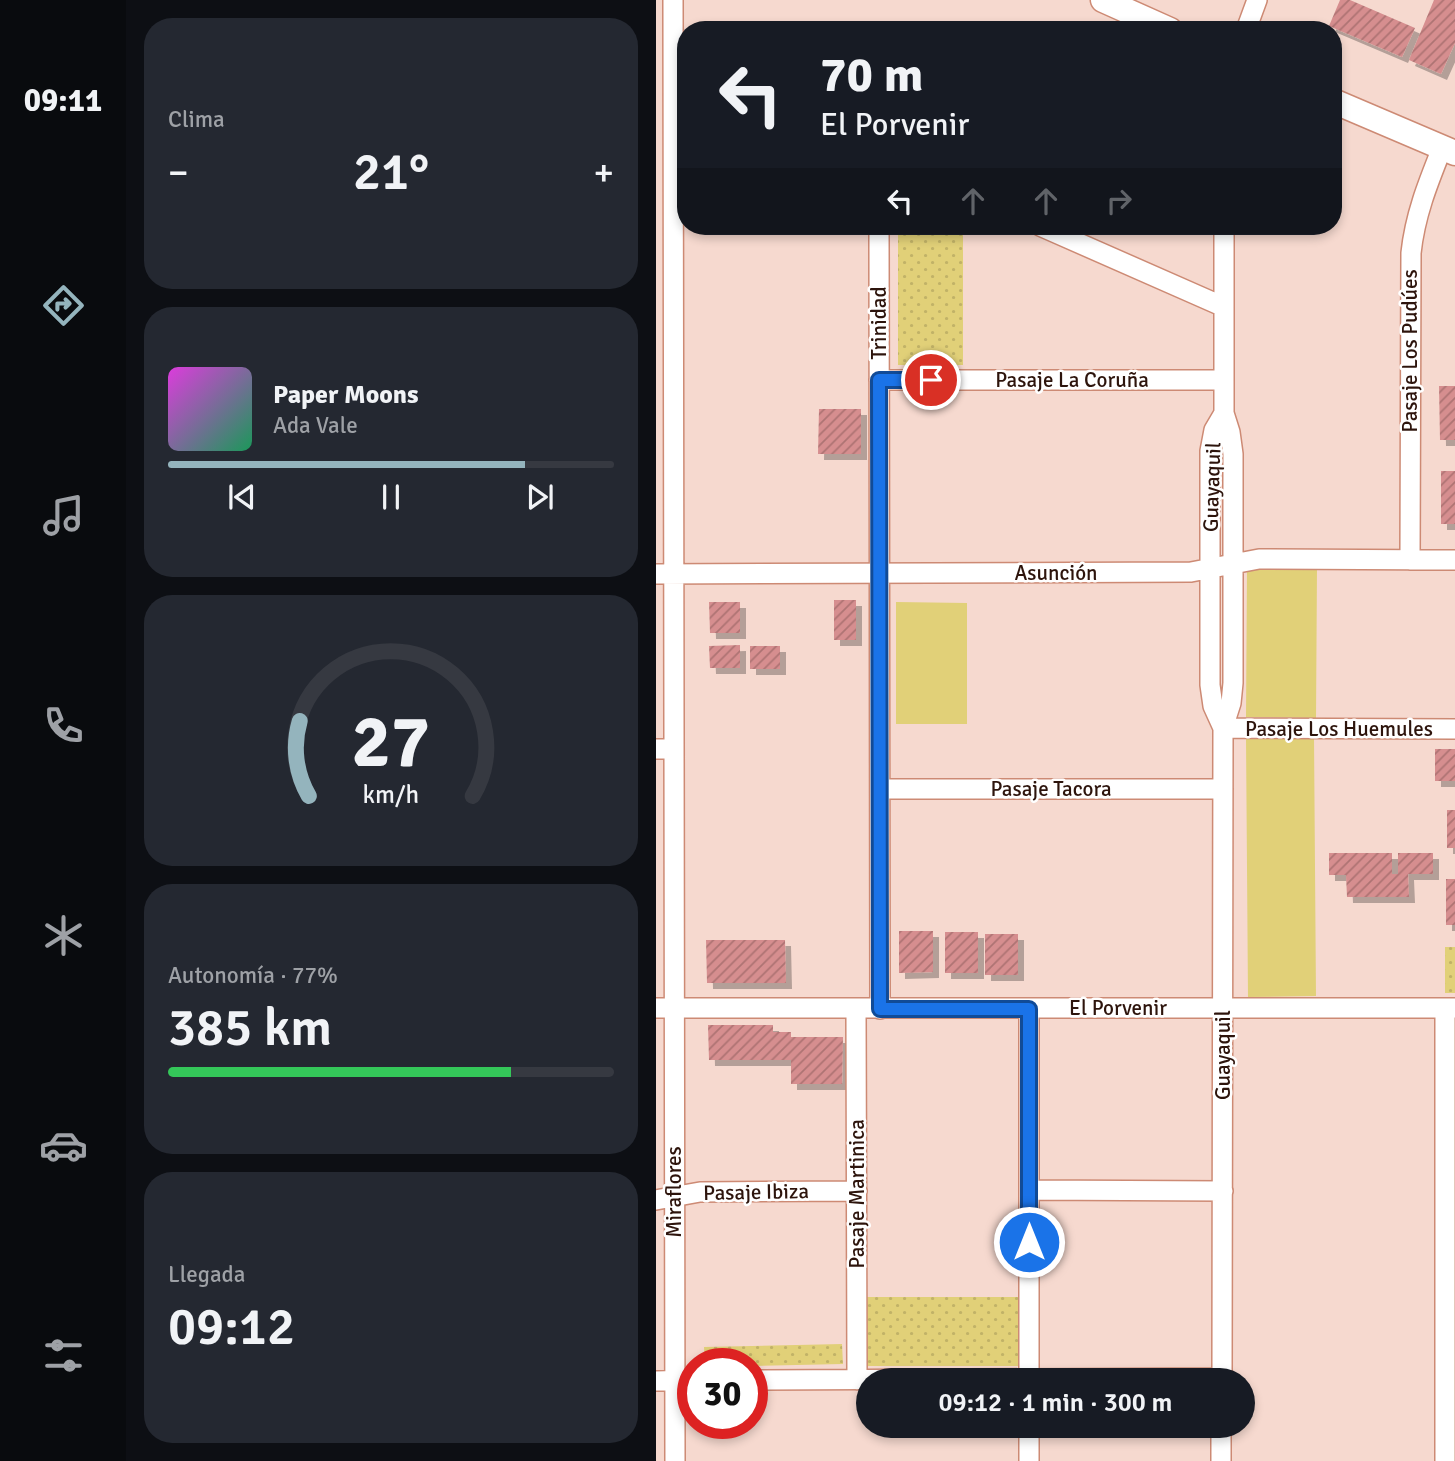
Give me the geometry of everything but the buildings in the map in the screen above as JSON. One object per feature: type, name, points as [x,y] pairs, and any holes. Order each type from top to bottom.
[{"type":"street","name":"Miraflores","points":[[673,0],[677,45]]},
{"type":"street","points":[[1103,0],[1150,21]]},
{"type":"street","points":[[1249,21],[1257,0]]},
{"type":"street","points":[[1342,105],[1448,151]]},
{"type":"street","name":"Miraflores","points":[[675,1461],[665,1198],[665,363],[677,109]]},
{"type":"street","name":"Pasaje Los Pudúes","points":[[1410,560],[1413,230],[1418,210],[1448,151]]},
{"type":"street","name":"Trinidad","points":[[879,235],[880,1009]]},
{"type":"street","points":[[1060,235],[1224,307]]},
{"type":"street","name":"Guayaquil","points":[[1222,1368],[1223,729],[1233,693],[1233,454],[1224,413],[1224,235]]},
{"type":"street","name":"Pasaje La Coruña","points":[[879,380],[1224,380]]},
{"type":"street","name":"Guayaquil","points":[[1223,729],[1211,695],[1210,451],[1214,430],[1224,413]]},
{"type":"street","name":"Asunción","points":[[665,574],[1191,572],[1259,559],[1455,560]]},
{"type":"street","name":"Pasaje Los Huemules","points":[[1223,729],[1455,729]]},
{"type":"street","name":"Pasaje Tacora","points":[[880,789],[1223,789]]},
{"type":"street","name":"El Porvenir","points":[[665,1008],[1450,1008]]},
{"type":"street","points":[[1445,1461],[1450,1217],[1450,1008]]},
{"type":"street","name":"Pasaje Martinica","points":[[857,1009],[857,1368]]},
{"type":"street","points":[[1029,1009],[1029,1368]]},
{"type":"street","points":[[1029,1190],[1223,1191]]},
{"type":"street","name":"Pasaje Ibiza","points":[[665,1198],[700,1192],[857,1191]]},
{"type":"street","points":[[768,1380],[856,1380]]},
{"type":"street","points":[[1029,1438],[1029,1461]]},
{"type":"street","points":[[1221,1438],[1221,1461]]},
{"type":"shaded area","points":[[898,235],[963,235],[963,365],[898,365]]},
{"type":"shaded area","points":[[1247,567],[1317,568],[1316,718],[1246,717]]},
{"type":"shaded area","points":[[896,602],[967,603],[967,724],[896,724]]},
{"type":"shaded area","points":[[1246,737],[1314,737],[1316,996],[1248,997]]},
{"type":"shaded area","points":[[1445,947],[1455,947],[1455,993],[1445,993]]},
{"type":"shaded area","points":[[867,1297],[1023,1297],[1023,1366],[867,1366]]},
{"type":"shaded area","points":[[842,1344],[843,1364],[768,1366],[768,1348],[704,1347]]},
{"type":"route","points":[[931,380],[879,380],[880,1009],[1029,1009],[1029,1242]]}]
